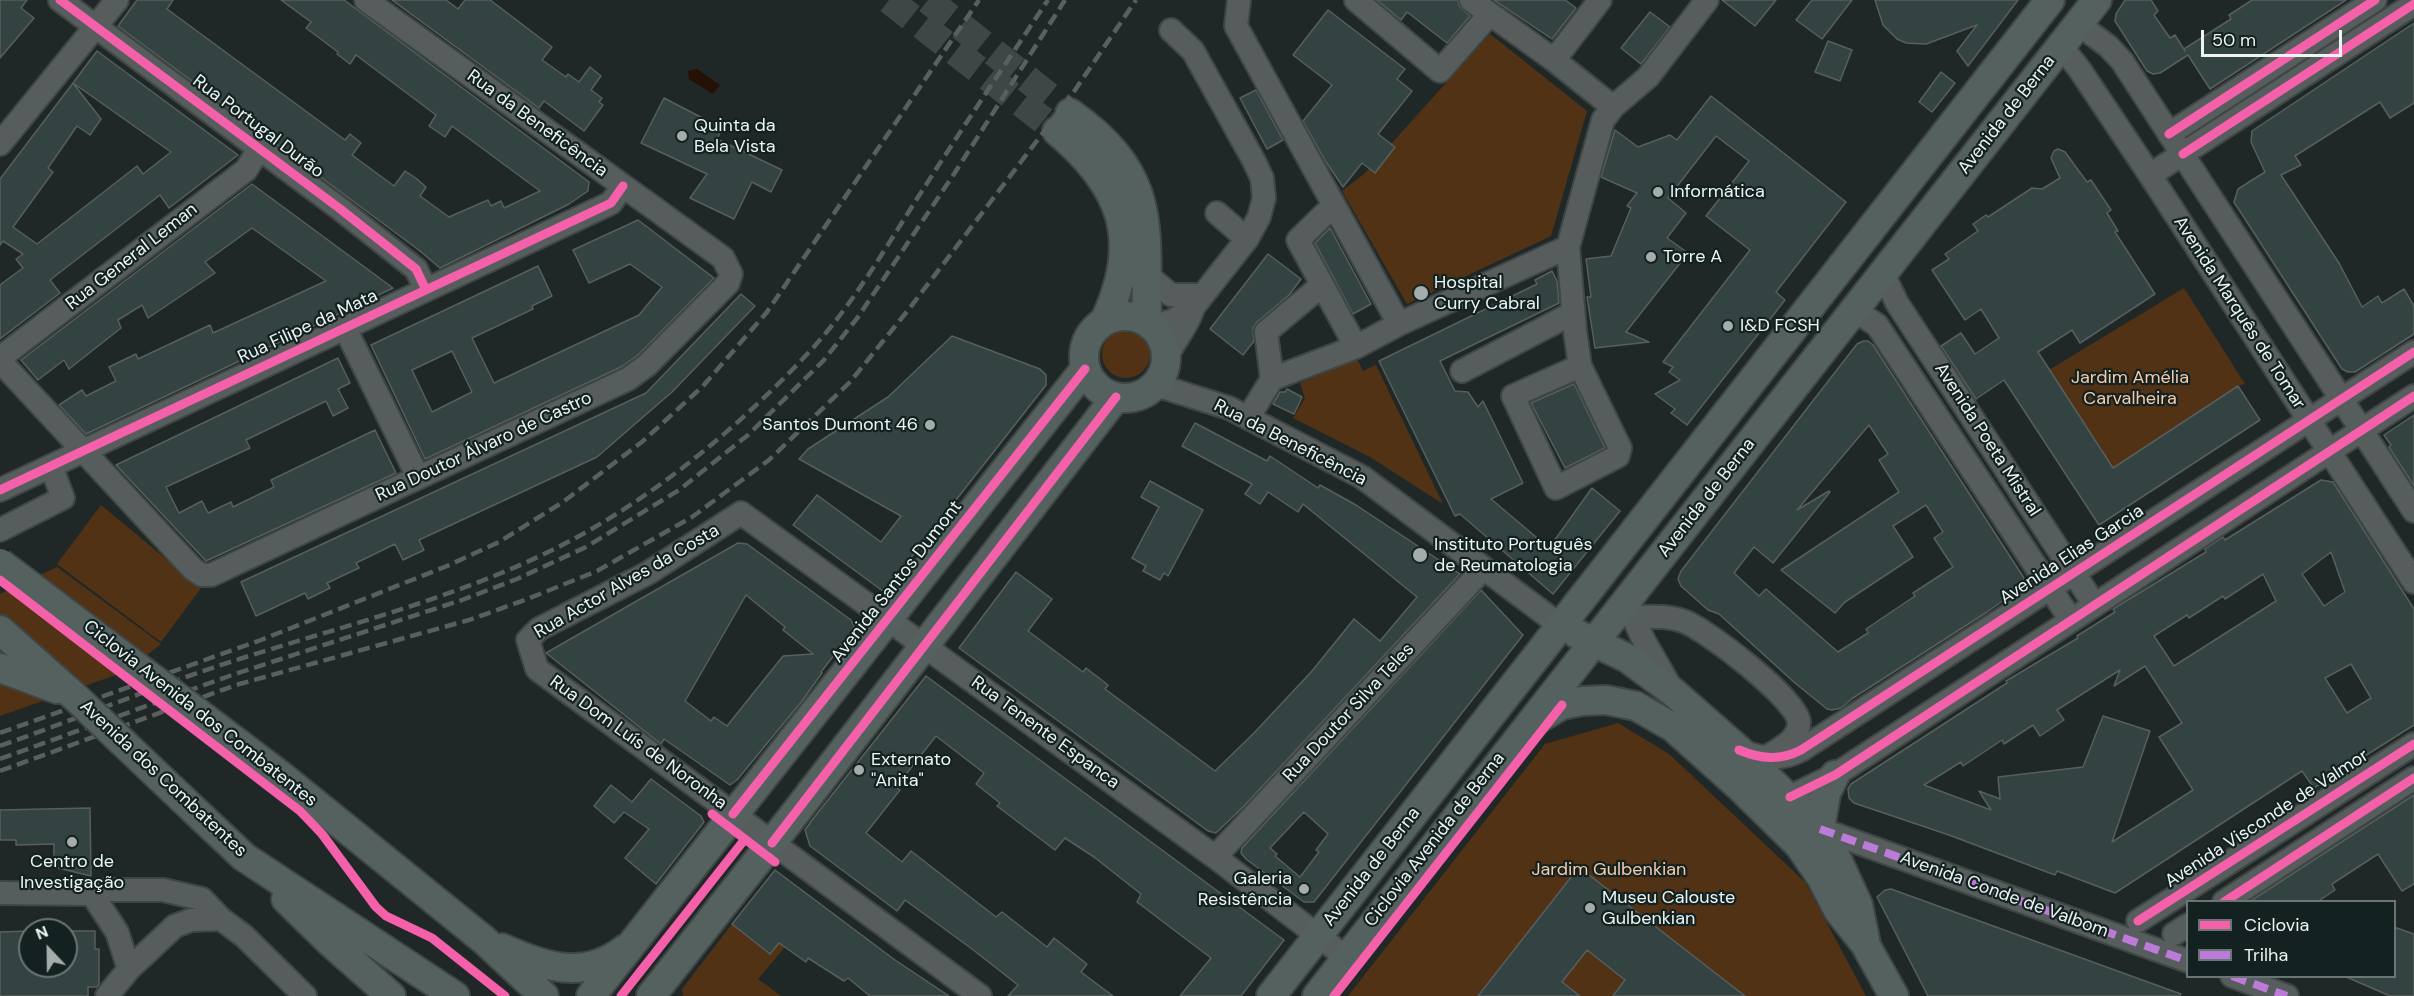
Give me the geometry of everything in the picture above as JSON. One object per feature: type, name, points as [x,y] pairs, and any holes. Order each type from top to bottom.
[{"type":"main road","name":"Avenida de Berna","points":[[1317,996],[1594,642],[1627,613],[1854,310],[2097,0]]},
{"type":"main road","name":"Avenida de Berna","points":[[1271,996],[2050,1]]},
{"type":"main road","points":[[2050,1],[2078,24]]},
{"type":"main road","points":[[1105,320],[1122,272],[1123,230],[1120,214],[1102,176],[1078,149],[1064,122],[1094,130],[1107,142],[1132,179],[1139,195],[1147,228],[1150,324]]},
{"type":"main road","points":[[1119,315],[1134,316],[1150,324],[1161,334],[1165,344],[1164,372],[1156,384],[1144,393],[1131,398],[1116,397],[1097,387],[1085,369],[1083,355],[1086,341],[1094,329],[1105,320],[1119,315]]},
{"type":"main road","name":"Avenida Santos Dumont","points":[[591,996],[1085,369]]},
{"type":"main road","points":[[651,996],[668,984],[772,843],[1116,397]]},
{"type":"main road","points":[[0,563],[280,775],[484,940],[544,996]]},
{"type":"main road","points":[[1561,626],[1627,658],[1673,692],[1739,750],[1820,829],[1858,905],[1866,944]]},
{"type":"main road","name":"Avenida dos Combatentes","points":[[0,630],[73,695],[244,857],[455,996]]},
{"type":"main road","points":[[0,668],[73,695]]},
{"type":"main road","points":[[1531,723],[1562,705],[1606,700],[1636,706],[1674,728],[1741,788],[1799,845],[1821,877],[1838,910],[1866,944],[1894,996]]},
{"type":"main road","points":[[1820,829],[1826,793],[1835,775]]},
{"type":"main road","points":[[1741,788],[1763,797],[1790,798]]},
{"type":"main road","points":[[244,857],[329,942],[391,996]]},
{"type":"main road","name":"Avenida Santos Dumont","points":[[484,940],[536,964],[562,968],[600,963],[617,955],[634,942]]},
{"type":"street","name":"Rua Portugal Durão","points":[[60,0],[339,208],[416,269],[426,290]]},
{"type":"street","points":[[5,128],[117,0]]},
{"type":"street","name":"Rua da Beneficência","points":[[366,0],[723,258],[730,274]]},
{"type":"street","points":[[1239,0],[1236,26],[1399,324]]},
{"type":"street","points":[[1356,0],[1440,71],[1490,14]]},
{"type":"street","points":[[1471,0],[1554,60],[1613,107]]},
{"type":"street","points":[[1580,366],[1513,396],[1556,488],[1618,456],[1620,448],[1580,366],[1568,247],[1603,120],[1613,107],[1648,77],[1707,0]]},
{"type":"street","points":[[2169,134],[2375,0]]},
{"type":"street","points":[[1554,60],[1596,1]]},
{"type":"street","points":[[2150,175],[2414,4]]},
{"type":"street","points":[[2078,24],[2108,46],[2122,61],[2414,511]]},
{"type":"street","points":[[1150,324],[1174,320],[1198,300],[1247,239],[1259,217],[1264,198],[1262,178],[1193,51],[1171,30]]},
{"type":"street","name":"Avenida Marquês de Tomar","points":[[2061,46],[2080,70],[2150,175],[2414,582]]},
{"type":"street","name":"Rua General Leman","points":[[0,360],[246,170],[259,149]]},
{"type":"street","name":"Rua Filipe da Mata","points":[[0,490],[611,203],[623,186]]},
{"type":"street","points":[[1334,206],[1298,240],[1356,347]]},
{"type":"street","points":[[1217,213],[1247,239]]},
{"type":"street","points":[[1248,418],[1272,380],[1356,347],[1399,324],[1568,247]]},
{"type":"street","name":"Rua Doutor Álvaro de Castro","points":[[83,451],[193,569],[207,576],[223,571],[628,379],[647,365],[722,290],[728,283],[730,274]]},
{"type":"street","name":"Avenida Poeta Mistral","points":[[1883,274],[1897,303],[2094,604]]},
{"type":"street","points":[[1148,276],[1171,295],[1198,300]]},
{"type":"street","points":[[1272,380],[1266,332],[1322,285]]},
{"type":"street","points":[[1166,358],[1175,340],[1189,321],[1198,300]]},
{"type":"street","name":"Avenida Poeta Mistral","points":[[1854,310],[1877,325],[2071,620]]},
{"type":"street","points":[[1462,370],[1574,313]]},
{"type":"street","points":[[345,328],[418,477]]},
{"type":"street","name":"Avenida Elias Garcia","points":[[1739,750],[1758,758],[1792,755],[1851,719],[2414,352]]},
{"type":"street","points":[[0,360],[83,451]]},
{"type":"street","name":"Rua da Beneficência","points":[[1156,384],[1229,408],[1362,477],[1561,626]]},
{"type":"street","points":[[1790,798],[1835,775],[2414,396]]},
{"type":"street","points":[[0,530],[63,498],[51,466]]},
{"type":"street","name":"Rua Tenente Espanca","points":[[741,513],[1215,857],[1347,958]]},
{"type":"street","name":"Rua Actor Alves da Costa","points":[[532,658],[528,640],[539,629],[648,573],[741,513]]},
{"type":"street","name":"Rua Doutor Silva Teles","points":[[1215,857],[1483,569]]},
{"type":"street","points":[[1627,613],[1673,692]]},
{"type":"street","points":[[1627,613],[1665,617],[1691,624],[1729,649],[1791,705],[1799,722],[1797,731],[1786,745],[1766,758]]},
{"type":"street","name":"Rua Dom Luís de Noronha","points":[[532,658],[537,669],[980,996]]},
{"type":"street","points":[[1851,719],[1849,735],[1853,743],[1872,749]]},
{"type":"street","name":"Avenida Visconde de Valmor","points":[[2138,921],[2414,744]]},
{"type":"street","name":"Avenida Visconde de Valmor","points":[[2231,897],[2414,778]]},
{"type":"street","name":"Avenida Conde de Valbom","points":[[1820,829],[2186,961]]},
{"type":"street","name":"Avenida Visconde de Valmor","points":[[2222,868],[2224,885],[2233,891],[2231,897]]},
{"type":"street","points":[[0,893],[92,894],[104,890],[163,890],[202,899],[221,919],[244,936],[305,996]]},
{"type":"street","points":[[92,894],[117,932],[129,969]]},
{"type":"street","points":[[107,996],[129,969],[175,926],[191,920],[221,919]]},
{"type":"street","points":[[2238,978],[2287,996]]},
{"type":"green space","points":[[1490,34],[1587,111],[1551,236],[1407,304],[1342,191],[1364,174]]},
{"type":"green space","name":"Jardim Amélia Carvalheira","points":[[2184,288],[2245,384],[2238,386],[2124,460],[2111,473],[2098,454],[2103,451],[2049,370]]},
{"type":"green space","points":[[1126,330],[1143,337],[1150,354],[1143,371],[1126,378],[1109,371],[1102,354],[1109,337]]},
{"type":"green space","points":[[1357,359],[1363,371],[1376,365],[1443,504],[1370,457],[1293,418],[1305,398],[1300,383]]},
{"type":"green space","points":[[101,505],[201,588],[161,642],[57,564]]},
{"type":"green space","points":[[57,567],[161,644],[127,671],[0,716],[0,594]]},
{"type":"green space","name":"Jardim Gulbenkian","points":[[1618,723],[1669,754],[1805,882],[1866,996],[1348,996],[1545,744]]},
{"type":"green space","points":[[732,924],[770,954],[780,942],[785,947],[758,979],[781,996],[683,996],[682,989]]},
{"type":"shaded area","points":[[697,69],[720,85],[713,94],[689,79],[688,71]]},
{"type":"building","points":[[0,0],[27,0],[21,8],[34,18],[0,58]]},
{"type":"building","points":[[137,0],[173,0],[167,9],[345,140],[350,134],[361,143],[352,155],[394,186],[405,171],[426,187],[420,196],[449,217],[488,200],[491,206],[501,201],[504,208],[540,191],[452,126],[445,137],[429,126],[436,115],[356,55],[350,64],[306,28],[311,22],[281,0],[344,0],[589,182],[588,191],[569,204],[440,268],[118,26]]},
{"type":"building","points":[[392,0],[446,0],[458,9],[465,0],[490,0],[552,47],[542,60],[566,77],[568,74],[579,82],[590,67],[601,76],[591,90],[602,98],[599,102],[603,105],[584,131],[544,101],[539,108]]},
{"type":"building","points":[[1377,0],[1458,0],[1459,6],[1470,16],[1447,43],[1407,12],[1401,20]]},
{"type":"building","points":[[1494,0],[1565,0],[1576,8],[1552,39]]},
{"type":"building","points":[[1722,0],[1776,0],[1755,26]]},
{"type":"building","points":[[1812,0],[1852,0],[1822,39],[1796,20]]},
{"type":"building","points":[[1875,0],[2018,0],[1968,66],[1957,51],[1977,25],[1926,44],[1906,43],[1897,39],[1883,25]]},
{"type":"building","points":[[2125,0],[2151,0],[2158,11],[2154,15],[2170,38],[2175,35],[2185,51],[2184,49],[2231,19],[2229,15],[2252,0],[2346,0],[2210,89],[2188,55],[2160,73],[2153,74],[2147,71],[2115,21],[2116,14]]},
{"type":"building","points":[[1328,10],[1405,69],[1397,79],[1412,91],[1378,134],[1395,147],[1375,173],[1362,163],[1343,187],[1303,121],[1332,85],[1293,55]]},
{"type":"building","points":[[1650,12],[1670,27],[1641,64],[1621,48]]},
{"type":"building","points":[[2414,23],[2414,103],[2390,118],[2380,102],[2295,156],[2301,165],[2281,175],[2339,263],[2362,307],[2378,296],[2382,303],[2404,289],[2414,306],[2414,334],[2355,372],[2348,372],[2342,369],[2234,202],[2238,189],[2265,172],[2251,142],[2252,131]]},
{"type":"building","points":[[1828,41],[1852,50],[1840,81],[1815,72]]},
{"type":"building","points":[[97,51],[238,155],[169,208],[160,195],[50,280],[60,293],[0,339],[0,285],[23,268],[16,259],[23,254],[3,241],[0,245],[0,179]],"holes":[[[73,83],[171,152],[143,174],[137,166],[37,244],[13,227],[53,172],[48,168],[77,126],[90,135],[101,119]]]},
{"type":"building","points":[[1941,72],[1955,83],[1932,112],[1919,102]]},
{"type":"building","points":[[1256,90],[1283,140],[1267,149],[1240,98]]},
{"type":"building","points":[[1711,96],[1846,202],[1776,292],[1785,300],[1687,425],[1671,413],[1675,409],[1655,394],[1680,380],[1669,372],[1673,367],[1663,362],[1750,250],[1706,216],[1749,161],[1716,136],[1668,198],[1686,213],[1667,238],[1688,253],[1626,332],[1649,342],[1595,348],[1587,297],[1591,297],[1586,259],[1611,256],[1631,208],[1627,206],[1637,193],[1601,177],[1615,130],[1638,147],[1670,135],[1677,140]]},
{"type":"building","points":[[664,98],[722,128],[717,139],[782,170],[771,192],[752,182],[734,219],[690,198],[707,174],[641,143]]},
{"type":"building","points":[[2058,149],[2065,152],[2087,182],[2091,180],[2111,210],[2107,213],[2118,231],[2115,232],[2155,294],[2080,343],[2072,330],[2038,352],[2113,468],[2238,386],[2260,420],[2099,525],[2004,380],[1976,399],[1941,346],[1961,333],[1975,354],[1999,338],[1981,309],[1965,320],[1932,270],[1949,259],[1945,254],[1978,231],[1973,224],[1986,215],[1988,217],[2032,188],[2042,189],[2060,178],[2051,158],[2054,151]]},
{"type":"building","points":[[252,184],[393,288],[86,434],[59,405],[82,390],[86,396],[116,381],[109,367],[136,354],[138,359],[210,325],[213,333],[326,281],[252,228],[205,262],[215,273],[148,318],[142,305],[118,320],[121,328],[69,369],[64,360],[38,380],[21,360]]},
{"type":"building","points":[[638,220],[714,278],[638,355],[621,367],[425,459],[371,345],[538,266],[552,296],[532,306],[533,309],[472,338],[494,383],[639,315],[662,287],[630,264],[589,283],[573,250]],"holes":[[[452,351],[472,392],[432,412],[412,370]]]},
{"type":"building","points":[[1330,228],[1371,304],[1353,314],[1315,243]]},
{"type":"building","points":[[1268,254],[1301,279],[1289,295],[1257,322],[1253,328],[1254,341],[1243,355],[1210,329]]},
{"type":"building","points":[[1552,271],[1557,281],[1559,303],[1440,361],[1455,391],[1468,392],[1478,407],[1483,401],[1523,483],[1491,499],[1549,548],[1592,488],[1620,511],[1553,594],[1460,514],[1455,516],[1379,361],[1537,284],[1535,280]]},
{"type":"building","points":[[741,294],[755,306],[672,392],[597,457],[419,540],[424,550],[403,560],[395,544],[356,563],[359,568],[327,583],[330,588],[308,599],[305,593],[256,616],[241,582],[646,393]]},
{"type":"building","name":"Santos Dumont 46","points":[[952,336],[1040,369],[1046,375],[1046,385],[884,592],[793,525],[817,495],[881,542],[901,516],[799,459],[808,449],[888,397]]},
{"type":"building","points":[[1868,341],[1873,345],[2024,578],[2021,588],[1987,612],[1841,708],[1832,710],[1827,709],[1795,683],[1719,614],[1708,610],[1681,586],[1678,579],[1681,571],[1857,344]],"holes":[[[1869,425],[1888,454],[1879,460],[1899,492],[1781,570],[1835,613],[1845,602],[1913,557],[1893,526],[1926,505],[1943,532],[1934,538],[1953,567],[1913,593],[1915,596],[1866,629],[1868,633],[1838,652],[1766,589],[1759,596],[1734,573],[1754,547],[1773,563],[1830,492],[1797,510]]]},
{"type":"building","points":[[338,358],[350,383],[338,389],[348,408],[333,416],[326,401],[246,440],[250,448],[166,487],[179,513],[202,501],[208,513],[231,502],[233,507],[274,487],[271,480],[375,430],[396,473],[206,561],[116,465]]},
{"type":"building","points":[[1574,384],[1605,448],[1565,468],[1531,403]]},
{"type":"building","points":[[1287,389],[1302,397],[1294,414],[1273,404],[1280,392],[1285,392]]},
{"type":"building","points":[[2414,415],[2414,486],[2384,435]]},
{"type":"building","points":[[1195,423],[1267,461],[1270,456],[1318,488],[1320,485],[1356,505],[1460,574],[1244,806],[1216,833],[1208,831],[959,648],[1016,572],[1052,599],[1028,631],[1083,672],[1086,668],[1108,685],[1105,689],[1215,771],[1312,671],[1354,619],[1380,641],[1417,597],[1303,504],[1298,512],[1268,492],[1260,504],[1245,494],[1252,484],[1182,446]]},
{"type":"building","points":[[2321,480],[2333,482],[2414,609],[2414,725],[2314,788],[2302,771],[2115,893],[2057,871],[2055,875],[1949,835],[1854,803],[1849,798],[1848,789],[1851,784],[2007,683],[2006,681],[2078,638],[2077,636],[2115,612],[2113,609],[2206,552],[2205,549],[2223,537],[2225,540]],"holes":[[[2331,552],[2345,592],[2324,606],[2302,574]],[[2263,574],[2276,601],[2174,666],[2154,636],[2187,615],[2189,618],[2223,596],[2225,599]],[[2351,664],[2371,698],[2347,713],[2325,678]],[[2145,666],[2182,723],[2159,737],[2193,790],[2112,842],[2150,731],[2103,716],[2083,767],[1998,777],[2000,799],[1979,791],[1991,810],[1924,785],[1961,762],[1963,766],[2002,740],[2004,744],[2033,725],[2040,736],[2064,720],[2057,710],[2120,670],[2114,686]]]},
{"type":"building","points":[[1150,481],[1203,510],[1168,576],[1164,573],[1160,580],[1143,571],[1146,566],[1132,558],[1159,507],[1141,497]]},
{"type":"building","points":[[738,543],[747,544],[851,620],[854,626],[802,701],[737,780],[730,785],[664,739],[661,744],[546,653]],"holes":[[[746,595],[785,627],[783,630],[813,654],[783,656],[727,726],[714,717],[711,721],[685,701]]]},
{"type":"building","points":[[1481,590],[1523,635],[1314,902],[1304,902],[1246,859],[1241,853],[1242,848]],"holes":[[[1304,812],[1328,834],[1316,850],[1319,852],[1300,877],[1275,856],[1277,854],[1270,848]]]},
{"type":"building","points":[[926,676],[1284,940],[1241,996],[1180,996],[1211,958],[1137,902],[1141,894],[1094,857],[1065,838],[1055,850],[997,806],[1000,803],[976,784],[984,773],[936,736],[896,787],[900,790],[866,833],[902,862],[911,851],[996,917],[1002,912],[1047,947],[1054,938],[1087,964],[1081,972],[1113,996],[1008,996],[1018,985],[972,949],[905,900],[897,911],[810,846],[805,830]]},
{"type":"building","points":[[651,779],[701,816],[704,822],[656,884],[625,858],[649,829],[624,812],[614,823],[594,806],[611,785],[632,802]]},
{"type":"building","points":[[2414,795],[2414,884],[2402,891],[2378,854],[2332,884],[2335,890],[2320,900],[2252,900]]},
{"type":"building","name":"Centro de Investigação","points":[[90,808],[91,876],[54,867],[54,844],[16,845],[16,840],[0,840],[0,810]]},
{"type":"building","name":"Museu Calouste Gulbenkian","points":[[1579,867],[1745,996],[1613,996],[1625,980],[1587,950],[1562,982],[1580,996],[1478,996]]},
{"type":"building","points":[[775,870],[895,960],[949,996],[870,996],[848,978],[844,981],[808,958],[806,962],[779,943],[770,954],[732,924]]},
{"type":"building","points":[[1891,889],[2181,994],[2180,996],[1928,996],[1877,897],[1885,890]]},
{"type":"building","points":[[2396,928],[2414,934],[2414,996],[2390,996],[2349,978],[2396,978]]},
{"type":"building","points":[[18,931],[18,978],[78,978],[78,931],[95,931],[95,949],[99,949],[99,984],[97,987],[88,987],[88,996],[0,996],[0,932]]},
{"type":"tunnel","points":[[889,0],[1057,131]]},
{"type":"tunnel","points":[[928,0],[1070,113]]},
{"type":"railway","points":[[0,733],[261,640],[447,566],[499,542],[563,502],[643,441],[703,386],[767,312],[979,0]]},
{"type":"railway","points":[[0,746],[199,673],[407,607],[497,575],[581,535],[644,496],[703,452],[759,403],[827,332],[870,273],[1048,0]]},
{"type":"railway","points":[[0,759],[232,675],[462,600],[517,579],[586,547],[679,490],[748,435],[824,360],[858,317],[954,174],[1065,0]]},
{"type":"railway","points":[[0,771],[236,685],[469,620],[525,600],[597,571],[692,517],[769,460],[850,382],[909,309],[1071,96],[1136,0]]},
{"type":"marked path","points":[[1820,829],[2186,960]]},
{"type":"marked path","points":[[2238,978],[2287,996]]},
{"type":"cycle path","points":[[60,0],[339,208],[416,269],[426,290]]},
{"type":"cycle path","points":[[2169,134],[2375,0]]},
{"type":"cycle path","points":[[2183,154],[2414,4]]},
{"type":"cycle path","points":[[0,490],[611,203],[623,186]]},
{"type":"cycle path","points":[[1739,750],[1770,758],[1786,756],[1801,750],[2414,352]]},
{"type":"cycle path","points":[[733,814],[1085,369]]},
{"type":"cycle path","points":[[1790,797],[1835,775],[2414,396]]},
{"type":"cycle path","points":[[772,843],[1116,397]]},
{"type":"cycle path","name":"Ciclovia Avenida dos Combatentes","points":[[0,580],[300,811],[322,834],[376,907],[386,916],[432,938],[505,996]]},
{"type":"cycle path","name":"Ciclovia Avenida de Berna","points":[[1334,996],[1562,705]]},
{"type":"cycle path","points":[[2138,921],[2414,744]]},
{"type":"cycle path","points":[[2227,900],[2414,778]]},
{"type":"cycle path","points":[[712,814],[775,862]]},
{"type":"cycle path","points":[[621,996],[745,839]]},
{"type":"place","name":"Quinta da Bela Vista","points":[[682,136]]},
{"type":"place","name":"Informática","points":[[1658,192]]},
{"type":"place","name":"Torre A","points":[[1651,257]]},
{"type":"place","name":"Hospital Curry Cabral","points":[[1421,293]]},
{"type":"place","name":"I&D FCSH","points":[[1728,326]]},
{"type":"place","name":"Santos Dumont 46","points":[[930,425]]},
{"type":"place","name":"Instituto Português de Reumatologia","points":[[1420,555]]},
{"type":"place","name":"Externato \"Anita\"","points":[[859,770]]},
{"type":"place","name":"Centro de Investigação","points":[[72,842]]},
{"type":"place","name":"Galeria Resistência","points":[[1304,889]]},
{"type":"place","name":"Museu Calouste Gulbenkian","points":[[1590,908]]}]
